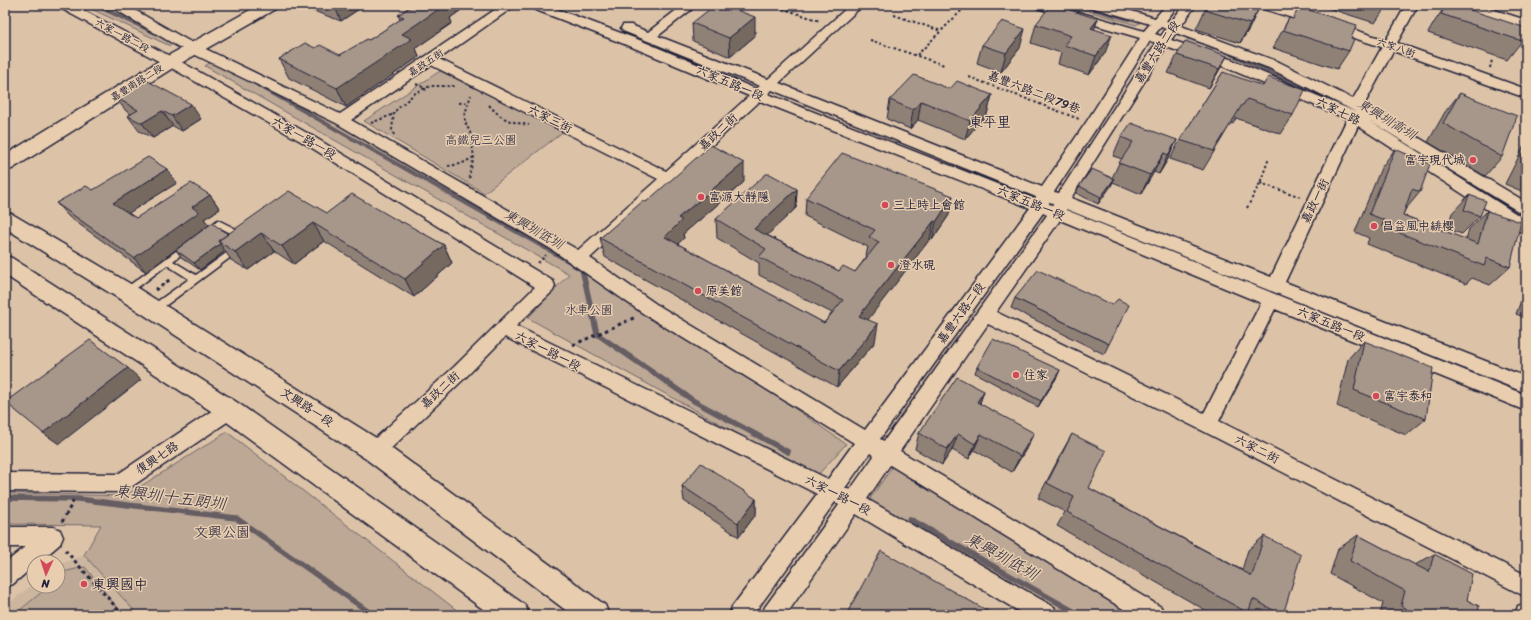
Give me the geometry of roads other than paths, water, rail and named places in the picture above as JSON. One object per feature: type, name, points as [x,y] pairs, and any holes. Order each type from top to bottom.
[{"type":"street","name":"六家一路二段","points":[[64,5],[164,59]]},
{"type":"street","name":"六家一路二段","points":[[118,5],[188,45]]},
{"type":"street","name":"嘉豐南路二段","points":[[5,146],[164,59],[250,5]]},
{"type":"street","name":"嘉豐南路二段","points":[[188,45],[271,5]]},
{"type":"street","name":"嘉政五街","points":[[341,120],[510,5]]},
{"type":"street","name":"六家五路一段","points":[[535,5],[637,44],[758,95],[1060,207],[1273,293],[1526,403]]},
{"type":"street","name":"六家五路一段","points":[[564,5],[650,36],[771,84],[1042,200]]},
{"type":"street","points":[[650,36],[691,5]]},
{"type":"street","name":"嘉政二街","points":[[579,259],[857,5]]},
{"type":"street","name":"六家七路","points":[[1041,5],[1146,36],[1224,62],[1356,111],[1382,136],[1526,227]]},
{"type":"street","name":"六家七路","points":[[1098,5],[1166,25],[1274,64],[1526,209]]},
{"type":"street","name":"嘉豐六路二段","points":[[773,615],[854,502],[886,453],[986,315],[1060,207],[1163,42],[1172,5]]},
{"type":"street","name":"嘉豐六路二段","points":[[740,615],[1042,200],[1092,124],[1146,36],[1166,25],[1190,5]]},
{"type":"street","name":"六家八街","points":[[1265,5],[1390,45],[1526,94]]},
{"type":"street","name":"嘉政一街","points":[[1208,424],[1273,293],[1356,111],[1412,5]]},
{"type":"street","points":[[1463,5],[1526,25]]},
{"type":"street","points":[[1489,5],[1526,17]]},
{"type":"street","points":[[188,45],[341,120],[557,245],[650,309],[1152,615]]},
{"type":"street","name":"嘉豐南路二段","points":[[5,164],[164,59]]},
{"type":"street","name":"六家一路一段","points":[[164,59],[309,140],[547,286],[503,328],[854,502],[1046,615]]},
{"type":"street","name":"六家三街","points":[[431,60],[669,178]]},
{"type":"street","name":"文興路一段","points":[[5,219],[154,309],[375,451],[595,615]]},
{"type":"street","points":[[5,264],[229,410],[515,615]]},
{"type":"street","name":"六家五路一段","points":[[1273,293],[1526,385]]},
{"type":"street","name":"六家二街","points":[[986,315],[1208,424],[1526,586]]},
{"type":"street","name":"嘉政二街","points":[[375,451],[460,372],[503,328]]},
{"type":"street","name":"復興七路","points":[[5,482],[121,483],[229,410]]},
{"type":"street","points":[[5,536],[53,537],[5,577]]},
{"type":"lane","points":[[126,292],[218,223],[250,240],[154,309]]},
{"type":"lane","points":[[167,261],[196,279]]},
{"type":"waterway","name":"東興圳低圳","points":[[95,5],[160,35]]},
{"type":"waterway","name":"東興圳高圳","points":[[1079,5],[1129,19]]},
{"type":"waterway","name":"東興圳高圳","points":[[1231,54],[1353,111]]},
{"type":"waterway","name":"東興圳低圳","points":[[258,85],[575,265]]},
{"type":"waterway","name":"東興圳低圳","points":[[573,264],[582,269],[597,334],[694,401],[788,452]]},
{"type":"waterway","name":"東興圳十五朗圳","points":[[5,498],[78,499],[236,518],[373,615]]},
{"type":"waterway","name":"東興圳低圳","points":[[910,519],[1080,615]]},
{"type":"place","name":"富宇現代城","points":[[1473,160]]},
{"type":"place","name":"富源大靜隱","points":[[701,197]]},
{"type":"place","name":"三上時上會館","points":[[885,205]]},
{"type":"place","name":"昌益風中緋櫻","points":[[1374,226]]},
{"type":"place","name":"澄水硯","points":[[891,265]]},
{"type":"place","name":"原美館","points":[[698,291]]},
{"type":"place","name":"住家","points":[[1016,375]]},
{"type":"place","name":"富宇泰和","points":[[1376,396]]},
{"type":"place","name":"東興國中","points":[[84,584]]},
{"type":"district","name":"東平里","points":[[990,122]]},
{"type":"park label","name":"高鐵兒三公園","points":[[481,140]]},
{"type":"park label","name":"水車公園","points":[[589,310]]},
{"type":"park label","name":"文興公園","points":[[222,532]]}]
